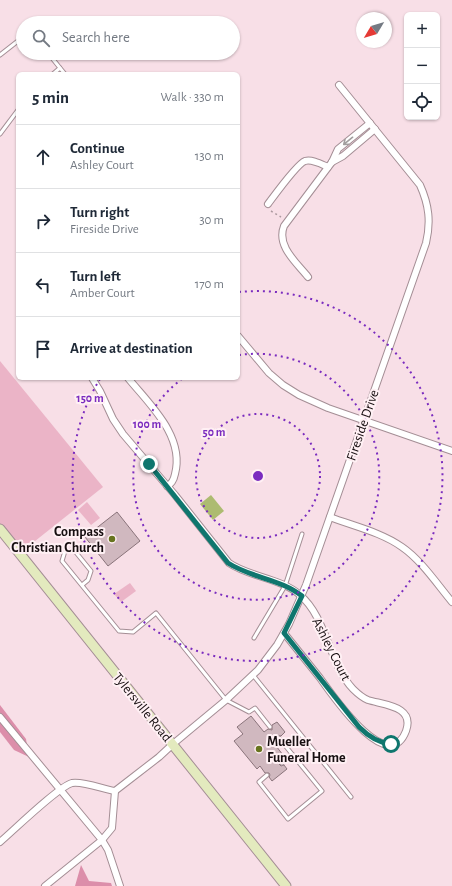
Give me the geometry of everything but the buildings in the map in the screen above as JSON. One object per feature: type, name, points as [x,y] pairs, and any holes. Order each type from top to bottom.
[{"type":"main road","name":"Tylersville Road","points":[[0,529],[286,886]]},
{"type":"street","name":"Fireside Drive","points":[[114,791],[159,757],[253,675],[284,633],[302,596],[426,243],[429,219],[427,202],[420,185],[339,85]]},
{"type":"street","points":[[308,278],[283,243],[282,231],[287,220],[330,165],[338,149],[370,123]]},
{"type":"street","points":[[268,204],[298,166],[304,161],[313,161],[330,165],[375,129]]},
{"type":"street","points":[[240,338],[269,373],[284,385],[310,401],[452,452]]},
{"type":"street","points":[[93,380],[113,419],[123,434],[167,486],[228,563],[239,569],[285,586],[296,591],[302,596]]},
{"type":"street","points":[[130,380],[164,423],[172,439],[177,463],[175,477],[170,485],[167,486]]},
{"type":"street","points":[[330,517],[391,540],[402,547],[420,564],[452,602]]},
{"type":"street","name":"Ashley Court","points":[[284,633],[363,732],[373,739],[385,744],[397,743],[401,739],[407,728],[406,716],[403,711],[368,699],[353,689],[342,673],[314,614],[302,596]]},
{"type":"street","points":[[0,717],[102,840],[108,850],[120,886]]},
{"type":"street","points":[[0,842],[60,790],[72,783],[81,783],[114,791],[112,828],[102,840],[45,886]]},
{"type":"lane","points":[[0,55],[16,42]]},
{"type":"lane","points":[[54,60],[63,72]]},
{"type":"lane","points":[[55,72],[60,68]]},
{"type":"lane","points":[[0,134],[16,113]]},
{"type":"lane","points":[[254,638],[285,586],[302,534]]},
{"type":"lane","points":[[82,585],[88,580],[91,571],[74,550],[65,551],[62,561],[119,631],[133,632],[156,613],[226,700],[249,712],[255,708],[270,727]]},
{"type":"lane","points":[[253,675],[351,797]]},
{"type":"lane","points":[[267,775],[259,782],[288,819],[322,791],[278,738]]},
{"type":"lane","points":[[282,764],[293,755]]},
{"type":"path","points":[[268,204],[270,210],[287,220]]},
{"type":"shaded area","points":[[0,361],[103,487],[20,553],[0,529]]},
{"type":"shaded area","points":[[211,495],[224,511],[213,520],[200,504]]},
{"type":"shaded area","points":[[87,502],[100,518],[91,525],[78,510]]},
{"type":"shaded area","points":[[130,583],[136,591],[121,602],[114,594]]},
{"type":"shaded area","points":[[0,705],[26,739],[29,757],[14,750],[0,732]]},
{"type":"shaded area","points":[[81,865],[89,881],[111,883],[112,886],[75,886]]},
{"type":"place","name":"Compass Christian Church","points":[[112,539]]},
{"type":"place","name":"Mueller Funeral Home","points":[[259,749]]},
{"type":"route","points":[[149,464],[228,563],[239,569],[285,586],[296,591],[302,596],[284,633],[363,732],[379,742],[391,744]]}]
